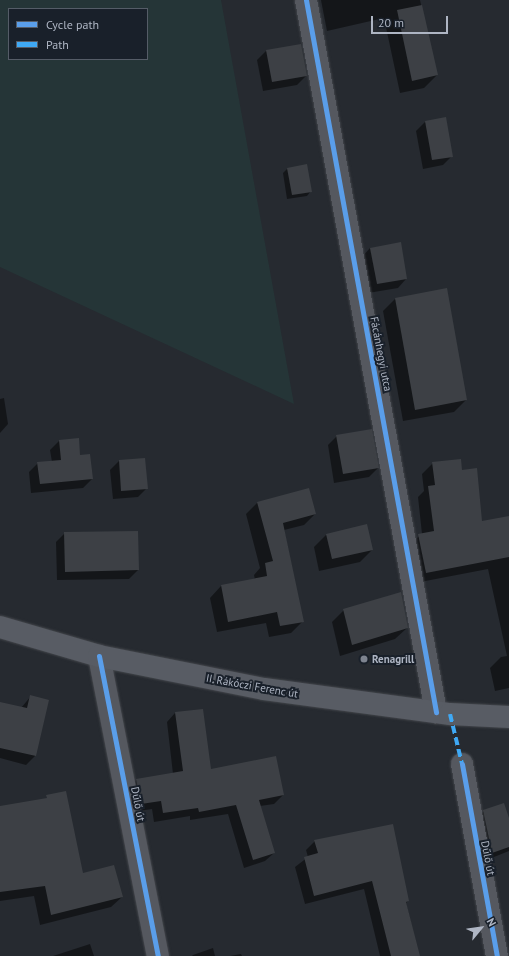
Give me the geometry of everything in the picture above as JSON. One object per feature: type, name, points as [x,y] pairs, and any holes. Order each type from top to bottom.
[{"type":"main road","name":"II. Rákóczi Ferenc út","points":[[0,627],[99,656],[264,689],[436,712],[509,718]]},
{"type":"street","name":"Fácánhegyi utca","points":[[306,0],[436,712]]},
{"type":"street","name":"Dűlő út","points":[[99,656],[158,956]]},
{"type":"street","name":"Dűlő út","points":[[462,764],[497,956]]},
{"type":"shaded area","points":[[0,0],[221,0],[294,404],[0,267]]},
{"type":"building","points":[[422,5],[438,75],[412,81],[397,10]]},
{"type":"building","points":[[301,44],[307,76],[272,82],[266,50]]},
{"type":"building","points":[[446,117],[453,157],[432,160],[425,121]]},
{"type":"building","points":[[307,164],[312,192],[292,195],[287,168]]},
{"type":"building","points":[[401,242],[407,279],[377,284],[370,248]]},
{"type":"building","points":[[447,288],[467,400],[415,410],[395,298]]},
{"type":"building","points":[[372,429],[379,468],[343,474],[336,435]]},
{"type":"building","points":[[79,438],[80,455],[90,454],[93,479],[40,484],[37,462],[61,460],[59,440]]},
{"type":"building","points":[[145,458],[148,489],[121,491],[119,460]]},
{"type":"building","points":[[461,459],[462,470],[477,468],[482,521],[509,516],[509,557],[426,573],[418,534],[434,531],[428,486],[435,485],[432,462]]},
{"type":"building","points":[[309,488],[316,514],[283,523],[304,622],[280,626],[277,612],[228,622],[221,585],[267,576],[265,563],[273,561],[257,502]]},
{"type":"building","points":[[367,524],[373,550],[332,559],[326,534]]},
{"type":"building","points":[[138,531],[139,570],[65,572],[64,532]]},
{"type":"building","points":[[401,592],[408,628],[352,645],[343,609]]},
{"type":"building","points":[[30,695],[49,700],[36,756],[0,748],[0,702],[27,708]]},
{"type":"building","points":[[203,709],[211,769],[276,756],[284,795],[259,800],[275,853],[253,860],[236,805],[199,812],[198,808],[163,813],[161,801],[141,804],[136,779],[183,771],[175,712]]},
{"type":"building","points":[[66,791],[83,873],[114,865],[123,897],[51,915],[45,886],[0,892],[0,806],[47,798],[46,795]]},
{"type":"building","points":[[504,803],[509,818],[509,847],[492,853],[483,810]]},
{"type":"building","points":[[393,824],[409,901],[406,902],[420,956],[391,956],[372,881],[314,896],[304,857],[318,853],[314,840]]},
{"type":"marked path","points":[[450,714],[462,764]]},
{"type":"cycle path","points":[[306,0],[436,712]]},
{"type":"cycle path","points":[[99,656],[158,956]]},
{"type":"cycle path","points":[[462,764],[497,956]]},
{"type":"place","name":"Renagrill","points":[[364,659]]}]
